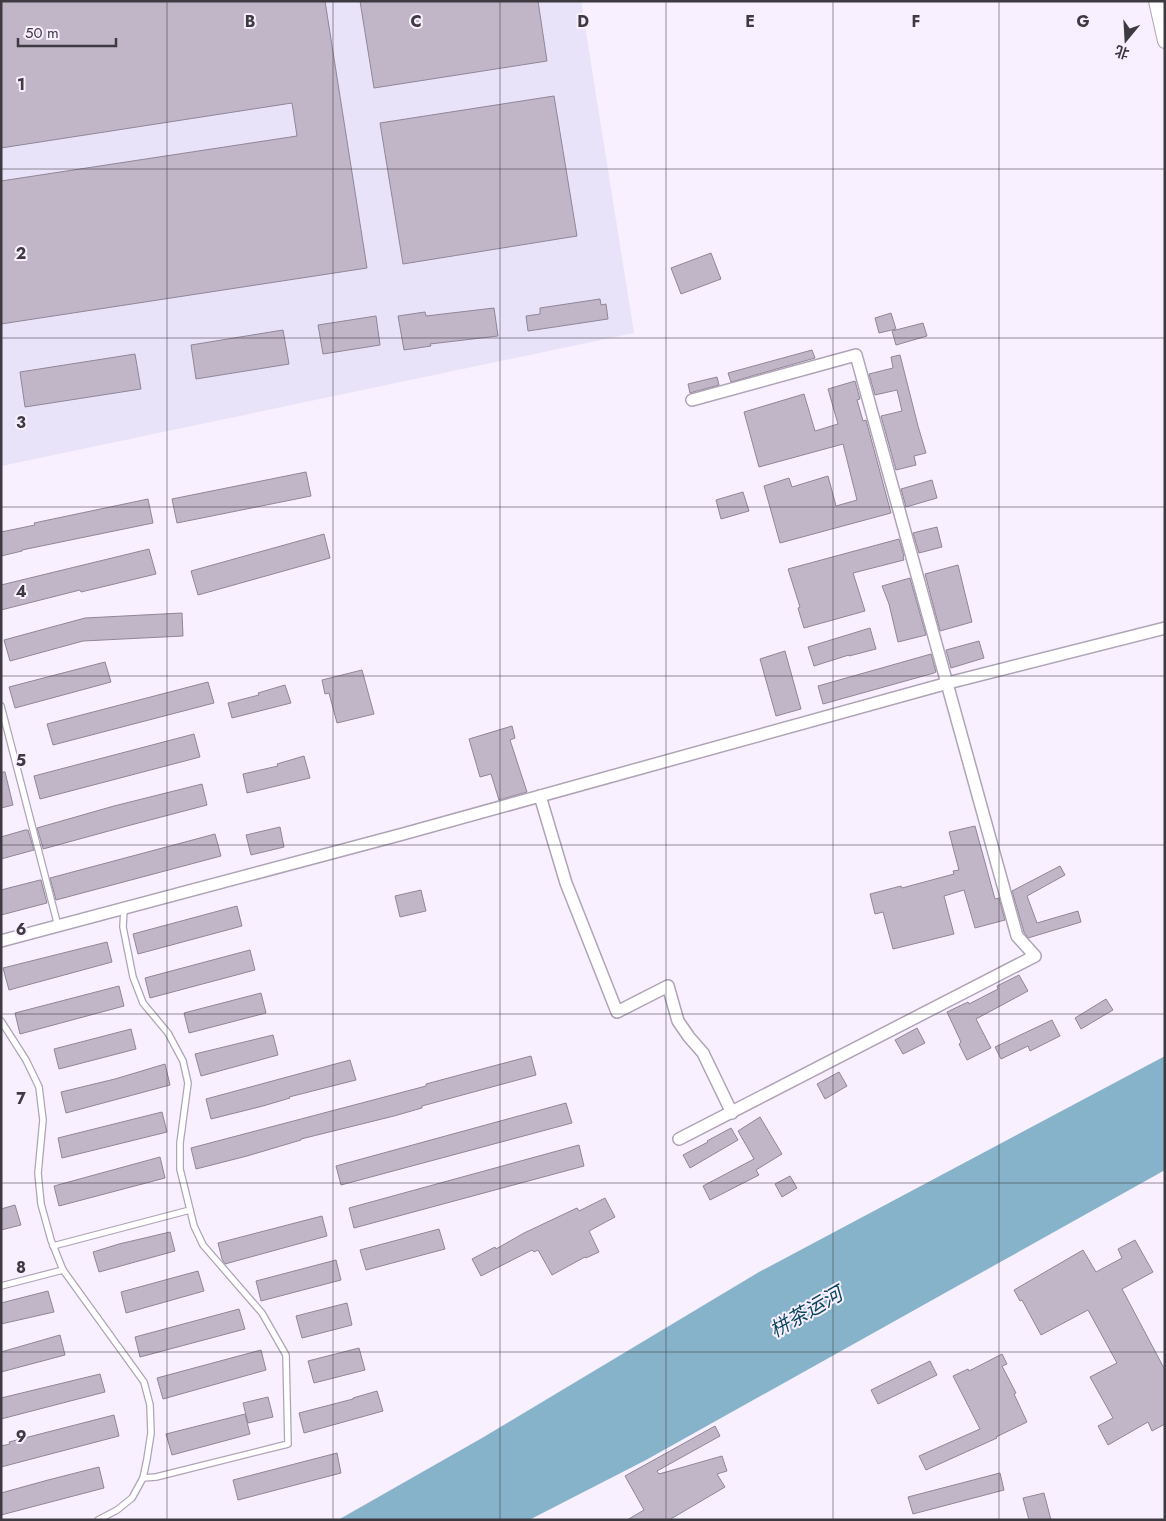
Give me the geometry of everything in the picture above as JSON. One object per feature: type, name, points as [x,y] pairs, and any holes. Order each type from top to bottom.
[{"type":"street","points":[[1156,1],[1165,41]]},
{"type":"street","points":[[679,1139],[1024,962],[856,355],[692,400]]},
{"type":"street","points":[[1,941],[540,796],[948,683],[1165,628]]},
{"type":"street","points":[[540,796],[566,883],[617,1012],[668,986],[678,1021],[703,1054],[732,1113]]},
{"type":"lane","points":[[1,706],[58,926]]},
{"type":"lane","points":[[124,909],[123,927],[133,978],[143,1003],[168,1033],[183,1061],[188,1083],[180,1143],[180,1169],[194,1226],[203,1245],[262,1313],[286,1355],[288,1444],[156,1477],[143,1478]]},
{"type":"lane","points":[[1,1021],[26,1060],[39,1087],[43,1120],[38,1173],[41,1204],[53,1246],[63,1270],[144,1382],[150,1406],[151,1433],[148,1459],[143,1478],[132,1498],[98,1520]]},
{"type":"lane","points":[[53,1246],[190,1210]]},
{"type":"lane","points":[[1,1286],[63,1270]]},
{"type":"shaded area","points":[[1,1],[581,1],[634,333],[1,466]]},
{"type":"water","name":"栟茶运河","points":[[1165,1056],[1165,1170],[646,1460],[529,1520],[338,1520],[482,1438],[759,1272]]},
{"type":"building","points":[[1,1],[325,1],[367,268],[1,324],[1,181],[297,136],[292,103],[1,148]]},
{"type":"building","points":[[360,1],[538,1],[547,61],[374,88]]},
{"type":"building","points":[[554,96],[577,236],[403,264],[380,123]]},
{"type":"building","points":[[711,253],[721,279],[681,294],[671,268]]},
{"type":"building","points":[[600,299],[601,305],[606,304],[608,319],[528,331],[526,316],[540,314],[540,308]]},
{"type":"building","points":[[494,308],[498,336],[430,344],[431,346],[404,350],[398,316],[425,312],[426,316]]},
{"type":"building","points":[[891,313],[896,329],[879,333],[875,318]]},
{"type":"building","points":[[376,316],[380,345],[323,354],[318,325]]},
{"type":"building","points":[[923,323],[927,336],[896,345],[892,331]]},
{"type":"building","points":[[283,330],[289,364],[196,379],[191,345]]},
{"type":"building","points":[[812,350],[815,358],[731,382],[728,373]]},
{"type":"building","points":[[135,354],[141,389],[25,407],[20,372]]},
{"type":"building","points":[[900,355],[926,453],[914,456],[916,465],[896,470],[881,416],[902,411],[897,390],[875,395],[869,374],[893,368],[891,357]]},
{"type":"building","points":[[717,377],[719,385],[690,393],[688,384]]},
{"type":"building","points":[[855,381],[860,399],[857,400],[863,421],[866,420],[891,513],[780,543],[764,486],[789,478],[792,487],[828,476],[836,506],[857,500],[843,444],[759,467],[744,412],[804,394],[815,431],[838,424],[828,389]]},
{"type":"building","points":[[306,472],[311,496],[177,523],[172,499]]},
{"type":"building","points":[[932,480],[937,498],[906,507],[901,489]]},
{"type":"building","points":[[743,492],[749,511],[721,519],[716,500]]},
{"type":"building","points":[[148,499],[153,523],[1,556],[1,532],[35,525],[34,523]]},
{"type":"building","points":[[937,527],[942,547],[919,553],[913,533]]},
{"type":"building","points":[[324,534],[330,558],[198,595],[191,571]]},
{"type":"building","points":[[899,539],[904,560],[853,573],[865,611],[804,628],[798,608],[800,607],[788,569]]},
{"type":"building","points":[[149,549],[156,574],[81,592],[80,590],[1,610],[1,585]]},
{"type":"building","points":[[958,565],[972,622],[940,631],[925,574]]},
{"type":"building","points":[[910,578],[926,635],[898,642],[889,604],[882,586]]},
{"type":"building","points":[[182,613],[183,636],[83,641],[10,661],[4,640],[85,618]]},
{"type":"building","points":[[870,628],[876,649],[814,666],[808,647]]},
{"type":"building","points":[[979,641],[984,658],[951,668],[946,650]]},
{"type":"building","points":[[785,651],[801,709],[776,716],[760,659]]},
{"type":"building","points":[[931,654],[936,672],[934,673],[823,704],[818,686]]},
{"type":"building","points":[[105,662],[111,682],[15,708],[9,687]]},
{"type":"building","points":[[362,670],[374,714],[337,723],[329,693],[325,694],[322,680]]},
{"type":"building","points":[[208,682],[214,703],[53,745],[47,724]]},
{"type":"building","points":[[285,685],[291,703],[232,718],[228,703],[259,695],[258,693]]},
{"type":"building","points":[[512,726],[515,738],[510,740],[527,792],[499,800],[491,774],[480,777],[469,739]]},
{"type":"building","points":[[194,734],[200,757],[40,799],[34,776]]},
{"type":"building","points":[[304,756],[310,778],[247,793],[243,774],[278,766],[277,764]]},
{"type":"building","points":[[1,772],[5,772],[13,805],[1,808]]},
{"type":"building","points":[[202,784],[207,805],[43,849],[37,828]]},
{"type":"building","points":[[975,826],[995,899],[999,898],[1005,920],[975,928],[964,890],[944,896],[954,934],[893,949],[883,912],[875,914],[870,894],[901,886],[902,888],[954,874],[953,871],[959,870],[949,832]]},
{"type":"building","points":[[280,827],[284,847],[251,855],[246,835]]},
{"type":"building","points":[[28,830],[34,850],[1,859],[1,837]]},
{"type":"building","points":[[215,834],[221,856],[56,900],[50,878]]},
{"type":"building","points":[[1060,866],[1065,875],[1027,896],[1037,923],[1078,911],[1081,922],[1028,938],[1024,932],[1012,891]]},
{"type":"building","points":[[41,880],[47,903],[1,915],[1,890]]},
{"type":"building","points":[[421,890],[426,911],[400,917],[395,896]]},
{"type":"building","points":[[237,906],[242,926],[138,954],[133,934]]},
{"type":"building","points":[[107,942],[112,962],[9,990],[3,968]]},
{"type":"building","points":[[250,950],[255,970],[150,998],[145,978]]},
{"type":"building","points":[[1019,975],[1028,991],[976,1019],[991,1048],[967,1060],[947,1012],[968,1002],[969,1004],[998,989],[997,986]]},
{"type":"building","points":[[119,986],[124,1006],[20,1034],[15,1013]]},
{"type":"building","points":[[261,993],[266,1013],[189,1033],[184,1013]]},
{"type":"building","points":[[1106,999],[1113,1010],[1081,1029],[1075,1018]]},
{"type":"building","points":[[1052,1020],[1060,1036],[1030,1051],[1028,1046],[1001,1059],[995,1047]]},
{"type":"building","points":[[917,1028],[925,1043],[903,1054],[895,1040]]},
{"type":"building","points":[[131,1029],[136,1049],[59,1069],[54,1049]]},
{"type":"building","points":[[273,1035],[278,1055],[201,1076],[195,1054]]},
{"type":"building","points":[[531,1056],[536,1075],[422,1106],[422,1108],[394,1116],[301,1139],[247,1156],[196,1169],[191,1148],[426,1086],[426,1084]]},
{"type":"building","points":[[350,1060],[356,1080],[211,1119],[206,1099]]},
{"type":"building","points":[[165,1064],[170,1085],[66,1113],[61,1092]]},
{"type":"building","points":[[839,1072],[847,1086],[825,1099],[817,1084]]},
{"type":"building","points":[[566,1103],[572,1123],[341,1185],[336,1166]]},
{"type":"building","points":[[162,1112],[167,1132],[62,1158],[58,1138]]},
{"type":"building","points":[[760,1117],[782,1154],[756,1170],[759,1175],[710,1200],[703,1186],[754,1159],[738,1131]]},
{"type":"building","points":[[731,1128],[738,1140],[690,1168],[683,1155]]},
{"type":"building","points":[[579,1145],[584,1166],[354,1228],[349,1208]]},
{"type":"building","points":[[160,1157],[165,1178],[59,1206],[54,1186]]},
{"type":"building","points":[[790,1176],[797,1188],[782,1197],[775,1184]]},
{"type":"building","points":[[605,1198],[615,1217],[589,1231],[599,1252],[585,1257],[552,1275],[538,1250],[534,1252],[532,1250],[481,1276],[472,1259],[577,1208],[579,1211]]},
{"type":"building","points":[[15,1205],[21,1225],[1,1230],[1,1209]]},
{"type":"building","points":[[322,1216],[327,1236],[225,1264],[222,1259],[218,1243]]},
{"type":"building","points":[[439,1229],[445,1249],[366,1270],[360,1250]]},
{"type":"building","points":[[170,1232],[175,1251],[99,1272],[93,1252]]},
{"type":"building","points":[[1135,1240],[1153,1272],[1122,1289],[1165,1370],[1165,1424],[1152,1431],[1148,1422],[1108,1445],[1098,1426],[1113,1418],[1090,1377],[1117,1363],[1088,1310],[1041,1335],[1022,1300],[1020,1301],[1014,1290],[1083,1250],[1096,1272],[1122,1258],[1118,1249]]},
{"type":"building","points":[[336,1260],[341,1280],[261,1301],[256,1281]]},
{"type":"building","points":[[198,1271],[204,1291],[126,1313],[121,1292]]},
{"type":"building","points":[[48,1291],[54,1312],[1,1324],[1,1303]]},
{"type":"building","points":[[347,1303],[352,1325],[302,1338],[296,1316]]},
{"type":"building","points":[[239,1309],[245,1329],[140,1357],[135,1337]]},
{"type":"building","points":[[60,1335],[65,1355],[1,1372],[1,1352]]},
{"type":"building","points":[[359,1348],[365,1370],[314,1383],[308,1361]]},
{"type":"building","points":[[261,1350],[266,1370],[163,1399],[157,1378]]},
{"type":"building","points":[[1002,1354],[1007,1364],[1002,1366],[1016,1393],[1014,1394],[1027,1422],[997,1438],[926,1470],[919,1456],[980,1429],[953,1376],[968,1369],[969,1371]]},
{"type":"building","points":[[930,1361],[937,1375],[878,1404],[871,1390]]},
{"type":"building","points":[[100,1374],[105,1392],[1,1419],[1,1398]]},
{"type":"building","points":[[377,1391],[383,1411],[304,1433],[299,1413]]},
{"type":"building","points":[[268,1397],[273,1417],[248,1423],[243,1403]]},
{"type":"building","points":[[245,1414],[250,1434],[172,1455],[166,1434]]},
{"type":"building","points":[[114,1415],[119,1436],[1,1467],[1,1446],[10,1444],[9,1442]]},
{"type":"building","points":[[715,1426],[720,1436],[657,1471],[659,1474],[722,1456],[727,1471],[717,1474],[725,1487],[669,1520],[627,1520],[644,1510],[625,1476]]},
{"type":"building","points":[[337,1453],[341,1473],[238,1500],[233,1480]]},
{"type":"building","points":[[99,1467],[104,1488],[1,1515],[1,1493]]},
{"type":"building","points":[[1000,1473],[1004,1490],[913,1514],[908,1497]]},
{"type":"building","points":[[1044,1493],[1051,1520],[1029,1520],[1023,1498]]}]
